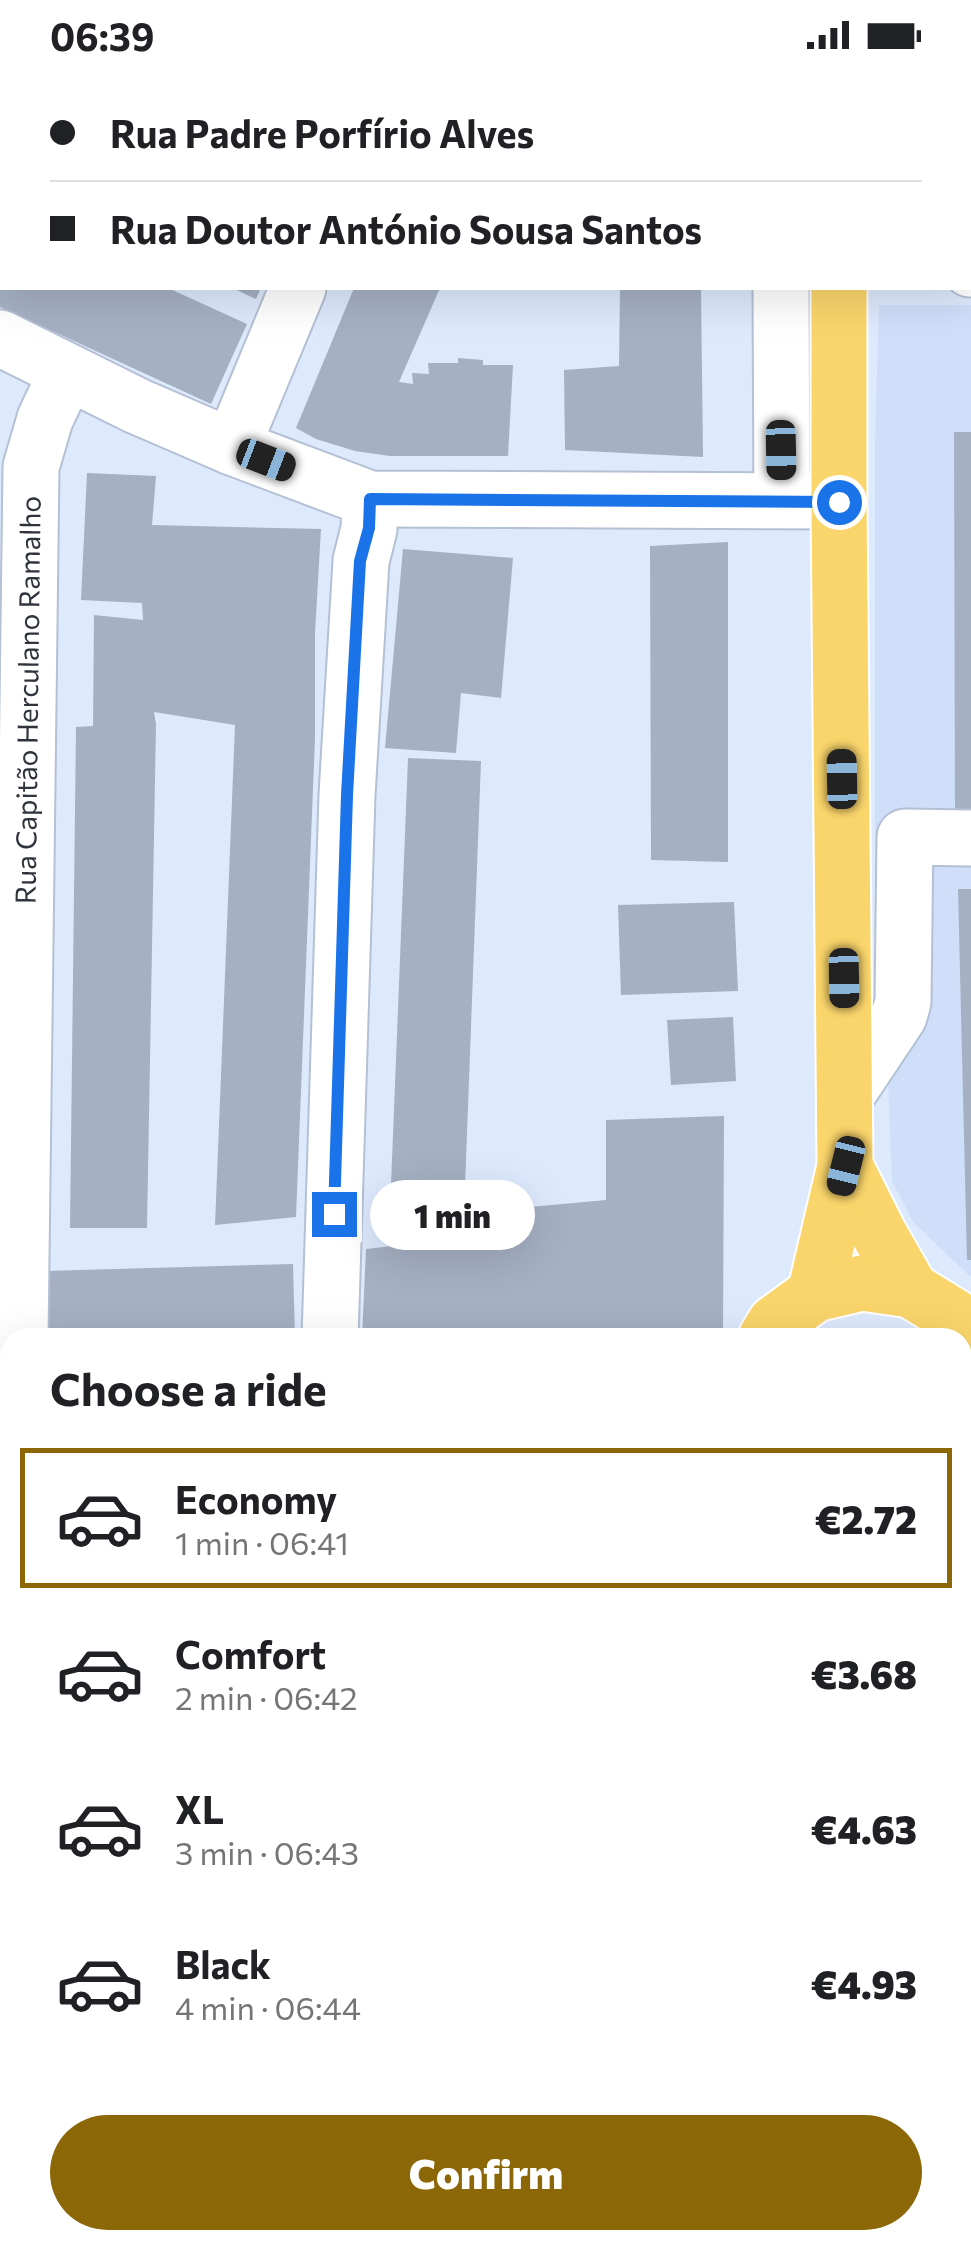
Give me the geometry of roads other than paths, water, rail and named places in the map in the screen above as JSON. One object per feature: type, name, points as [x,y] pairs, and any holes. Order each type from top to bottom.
[{"type":"main road","points":[[814,1294],[846,1166],[840,290]]},
{"type":"main road","points":[[846,1166],[878,1234],[952,1318]]},
{"type":"main road","points":[[772,1328],[814,1294],[862,1282],[952,1318]]},
{"type":"street","points":[[232,447],[297,290]]},
{"type":"street","points":[[780,290],[782,500]]},
{"type":"street","points":[[0,338],[137,406],[370,499],[839,502]]},
{"type":"street","name":"Rua Capitão Herculano Ramalho","points":[[20,1328],[31,467],[44,419],[67,372]]},
{"type":"street","points":[[330,1328],[347,795],[360,561],[369,528],[370,499]]},
{"type":"street","points":[[845,1097],[899,1016],[903,1002],[905,837],[971,838]]}]
